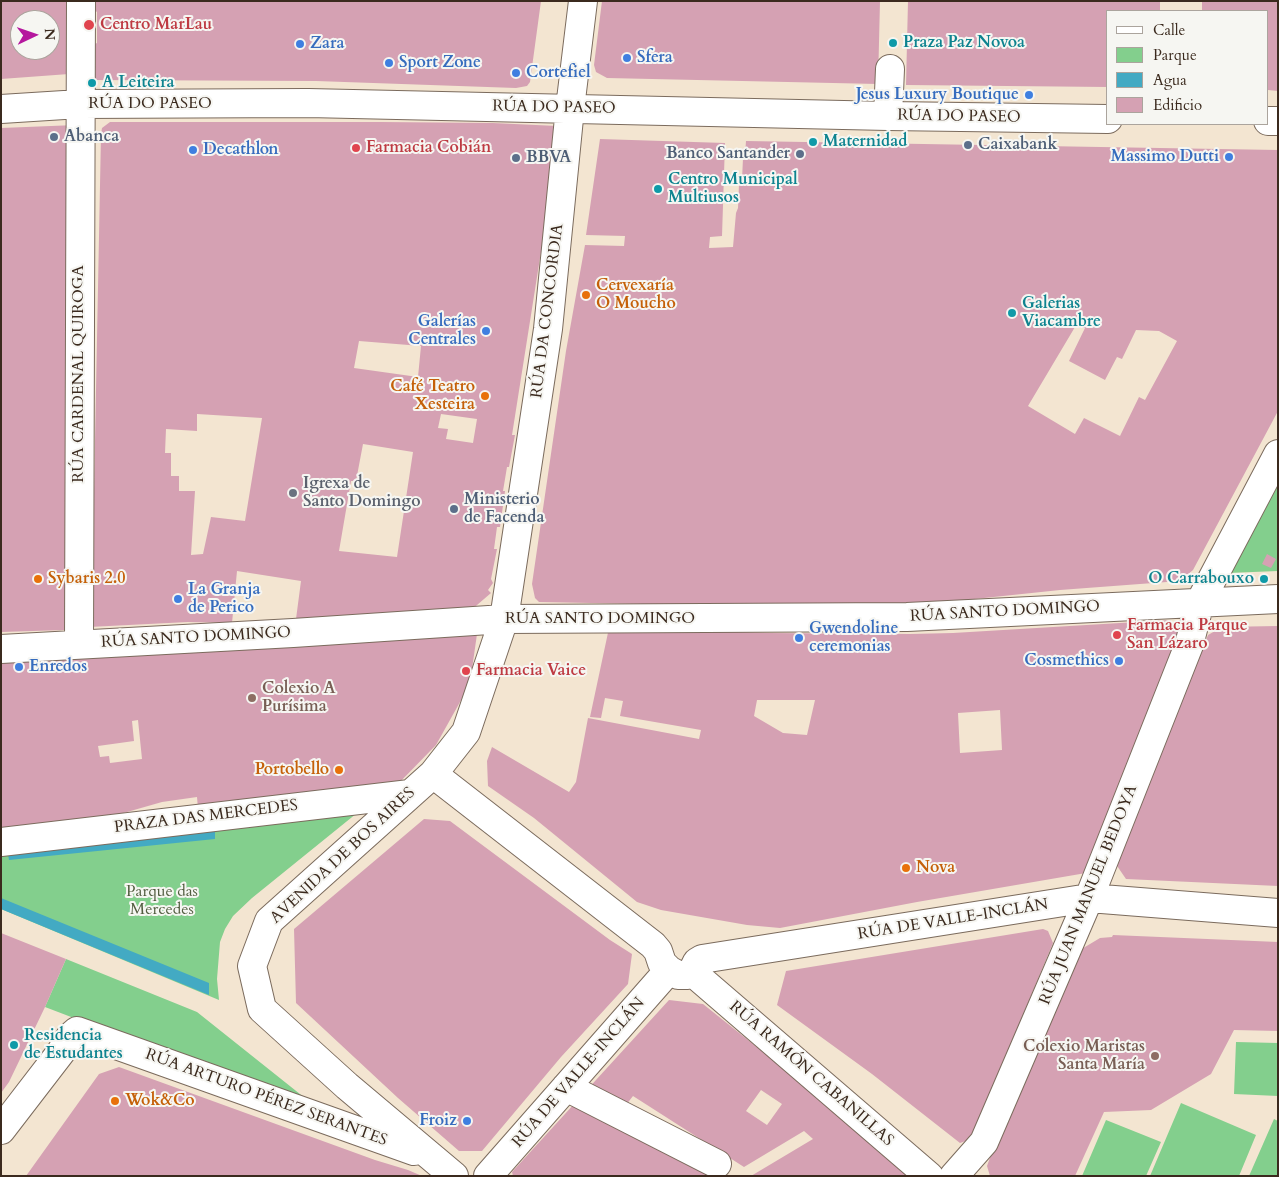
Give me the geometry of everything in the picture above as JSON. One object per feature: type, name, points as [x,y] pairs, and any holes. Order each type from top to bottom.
[{"type":"street","name":"RÚA CARDENAL QUIROGA","points":[[78,644],[82,1]]},
{"type":"street","name":"RÚA DA CONCORDIA","points":[[504,619],[548,329],[570,108],[583,1]]},
{"type":"street","points":[[888,116],[890,69]]},
{"type":"street","name":"RÚA DO PASEO","points":[[1,109],[80,104],[308,104],[1106,119]]},
{"type":"street","name":"RÚA JUAN MANUEL BEDOYA","points":[[954,1176],[984,1142],[1089,898],[1189,645],[1200,602],[1278,454]]},
{"type":"street","name":"RÚA SANTO DOMINGO","points":[[1,649],[504,619],[907,617],[1278,599]]},
{"type":"street","name":"AVENIDA DE BOS AIRES","points":[[454,1176],[346,1086],[262,1009],[252,966],[269,921],[433,774],[466,732],[504,619]]},
{"type":"street","points":[[433,774],[653,945],[658,950],[662,963],[681,971]]},
{"type":"street","name":"PRAZA DAS MERCEDES","points":[[1,842],[410,794]]},
{"type":"street","name":"RÚA DE VALLE-INCLÁN","points":[[488,1176],[566,1087],[681,971],[702,959],[1089,898],[1278,913]]},
{"type":"street","name":"RÚA RAMÓN CABANILLAS","points":[[681,971],[929,1176]]},
{"type":"street","name":"RÚA ARTURO PÉREZ SERANTES","points":[[1,1130],[61,1052],[70,1036],[78,1031],[432,1158]]},
{"type":"street","points":[[566,1087],[717,1164]]},
{"type":"green space","points":[[1278,480],[1278,571],[1227,573]]},
{"type":"green space","name":"Parque das Mercedes","points":[[362,809],[252,898],[233,916],[220,942],[217,979],[219,1000],[1,909],[1,850]]},
{"type":"green space","points":[[66,959],[197,1012],[325,1114],[45,1007]]},
{"type":"green space","points":[[1236,1042],[1278,1043],[1278,1096],[1234,1094]]},
{"type":"green space","points":[[1181,1103],[1256,1135],[1239,1176],[1150,1176]]},
{"type":"green space","points":[[1274,1119],[1278,1121],[1278,1176],[1249,1176]]},
{"type":"green space","points":[[1106,1120],[1161,1142],[1146,1176],[1082,1176]]},
{"type":"water","points":[[215,827],[215,839],[9,860],[7,849]]},
{"type":"water","points":[[1,898],[209,983],[209,995],[1,909]]},
{"type":"building","points":[[1,1],[77,1],[69,74],[1,79]]},
{"type":"building","points":[[95,1],[541,1],[530,82],[527,86],[516,88],[316,81],[93,80],[93,45],[97,43]]},
{"type":"building","points":[[602,1],[880,1],[878,84],[607,78],[596,72],[594,65]]},
{"type":"building","points":[[908,1],[1160,1],[1160,10],[1106,10],[1106,87],[906,85]]},
{"type":"building","points":[[1202,1],[1278,1],[1278,91],[1269,90],[1269,10],[1202,10]]},
{"type":"building","points":[[110,122],[493,123],[557,126],[549,201],[512,435],[515,435],[503,491],[505,491],[500,527],[497,527],[494,549],[497,549],[491,579],[493,583],[488,590],[491,593],[470,611],[467,607],[465,609],[296,619],[301,581],[237,571],[232,623],[188,622],[89,627],[102,128]],"holes":[[[359,341],[421,346],[418,377],[354,368]],[[197,414],[262,418],[245,521],[211,517],[203,554],[191,555],[195,491],[179,491],[179,476],[171,476],[171,453],[165,453],[166,429],[197,431]],[[441,414],[477,419],[473,443],[446,439],[448,429],[438,428]],[[363,444],[413,452],[397,557],[339,551],[351,481],[356,481]]]},
{"type":"building","points":[[76,125],[71,536],[65,630],[1,632],[1,128]]},
{"type":"building","points":[[600,139],[725,143],[722,236],[710,237],[709,248],[733,247],[739,184],[742,180],[746,141],[1278,150],[1278,411],[1193,570],[1180,581],[1060,590],[927,604],[696,605],[539,602],[535,598],[532,584],[566,351],[585,245],[624,246],[625,236],[586,235]],"holes":[[[1075,327],[1085,328],[1069,361],[1105,380],[1117,357],[1122,359],[1136,330],[1159,331],[1177,341],[1145,400],[1139,397],[1120,436],[1084,418],[1075,434],[1028,406]]]},
{"type":"building","points":[[1267,554],[1276,559],[1271,568],[1262,564]]},
{"type":"building","points":[[1170,620],[1181,633],[1086,873],[780,928],[747,925],[661,910],[637,902],[534,818],[488,786],[487,761],[492,747],[569,792],[576,782],[588,718],[699,739],[701,730],[620,716],[623,701],[605,698],[601,718],[590,717],[609,628],[769,633],[953,633]],"holes":[[[757,700],[815,700],[807,735],[783,733],[754,716]],[[1000,710],[1002,750],[960,753],[958,713]]]},
{"type":"building","points":[[1278,626],[1278,886],[1126,879],[1113,860],[1208,635],[1222,627]]},
{"type":"building","points":[[477,634],[472,669],[467,688],[460,702],[436,745],[397,785],[198,809],[197,797],[162,802],[106,818],[1,836],[1,661]],"holes":[[[138,720],[142,759],[110,763],[109,756],[100,757],[98,746],[134,741],[132,721]]]},
{"type":"building","points":[[424,819],[450,821],[610,940],[632,954],[628,984],[561,1057],[482,1151],[459,1151],[398,1098],[296,1003],[294,929]]},
{"type":"building","points":[[1043,929],[1048,931],[1053,943],[974,1138],[960,1143],[872,1074],[777,1005],[786,971]]},
{"type":"building","name":"Residencia de Estudantes","points":[[1,933],[66,959],[9,1082],[1,1093]]},
{"type":"building","name":"Colexio Maristas Santa María","points":[[1113,935],[1278,942],[1278,1031],[1234,1030],[1211,1074],[1151,1110],[1104,1112],[1075,1176],[990,1176],[987,1166],[992,1152],[1080,950],[1100,938],[1112,937]]},
{"type":"building","points":[[669,1000],[703,1004],[788,1072],[909,1176],[751,1176],[813,1139],[804,1131],[744,1167],[633,1096],[615,1119],[683,1149],[727,1176],[513,1176],[512,1172]],"holes":[[[761,1090],[782,1104],[767,1125],[746,1111]]]},
{"type":"building","points":[[119,1067],[422,1176],[26,1176],[99,1074]]},
{"type":"place","name":"Centro MarLau","points":[[89,25]]},
{"type":"place","name":"Praza Paz Novoa","points":[[893,43]]},
{"type":"place","name":"Zara","points":[[300,44]]},
{"type":"place","name":"Sfera","points":[[627,58]]},
{"type":"place","name":"Sport Zone","points":[[389,63]]},
{"type":"place","name":"Cortefiel","points":[[516,73]]},
{"type":"place","name":"A Leiteira","points":[[92,83]]},
{"type":"place","name":"Jesus Luxury Boutique","points":[[1029,95]]},
{"type":"place","name":"Abanca","points":[[54,137]]},
{"type":"place","name":"Maternidad","points":[[813,142]]},
{"type":"place","name":"Caixabank","points":[[968,145]]},
{"type":"place","name":"Farmacia Cobián","points":[[356,148]]},
{"type":"place","name":"Decathlon","points":[[193,150]]},
{"type":"place","name":"Banco Santander","points":[[800,154]]},
{"type":"place","name":"Massimo Dutti","points":[[1229,157]]},
{"type":"place","name":"BBVA","points":[[516,158]]},
{"type":"place","name":"Centro Municipal Multiusos","points":[[658,189]]},
{"type":"place","name":"Cervexaría O Moucho","points":[[586,295]]},
{"type":"place","name":"Galerias Viacambre","points":[[1012,313]]},
{"type":"place","name":"Galerías Centrales","points":[[486,331]]},
{"type":"place","name":"Café Teatro Xesteira","points":[[485,396]]},
{"type":"place","name":"Igrexa de Santo Domingo","points":[[293,493]]},
{"type":"place","name":"Ministerio de Facenda","points":[[454,509]]},
{"type":"place","name":"Sybaris 2.0","points":[[38,579]]},
{"type":"place","name":"O Carrabouxo","points":[[1264,579]]},
{"type":"place","name":"La Granja de Perico","points":[[178,599]]},
{"type":"place","name":"Farmacia Parque San Lázaro","points":[[1117,635]]},
{"type":"place","name":"Gwendoline ceremonias","points":[[799,638]]},
{"type":"place","name":"Cosmethics","points":[[1119,661]]},
{"type":"place","name":"Enredos","points":[[19,667]]},
{"type":"place","name":"Farmacia Vaice","points":[[466,671]]},
{"type":"place","name":"Colexio A Purísima","points":[[252,698]]},
{"type":"place","name":"Portobello","points":[[339,770]]},
{"type":"place","name":"Nova","points":[[906,868]]},
{"type":"place","name":"Residencia de Estudantes","points":[[14,1045]]},
{"type":"place","name":"Colexio Maristas Santa María","points":[[1155,1056]]},
{"type":"place","name":"Wok&Co","points":[[115,1101]]},
{"type":"place","name":"Froiz","points":[[467,1121]]}]
